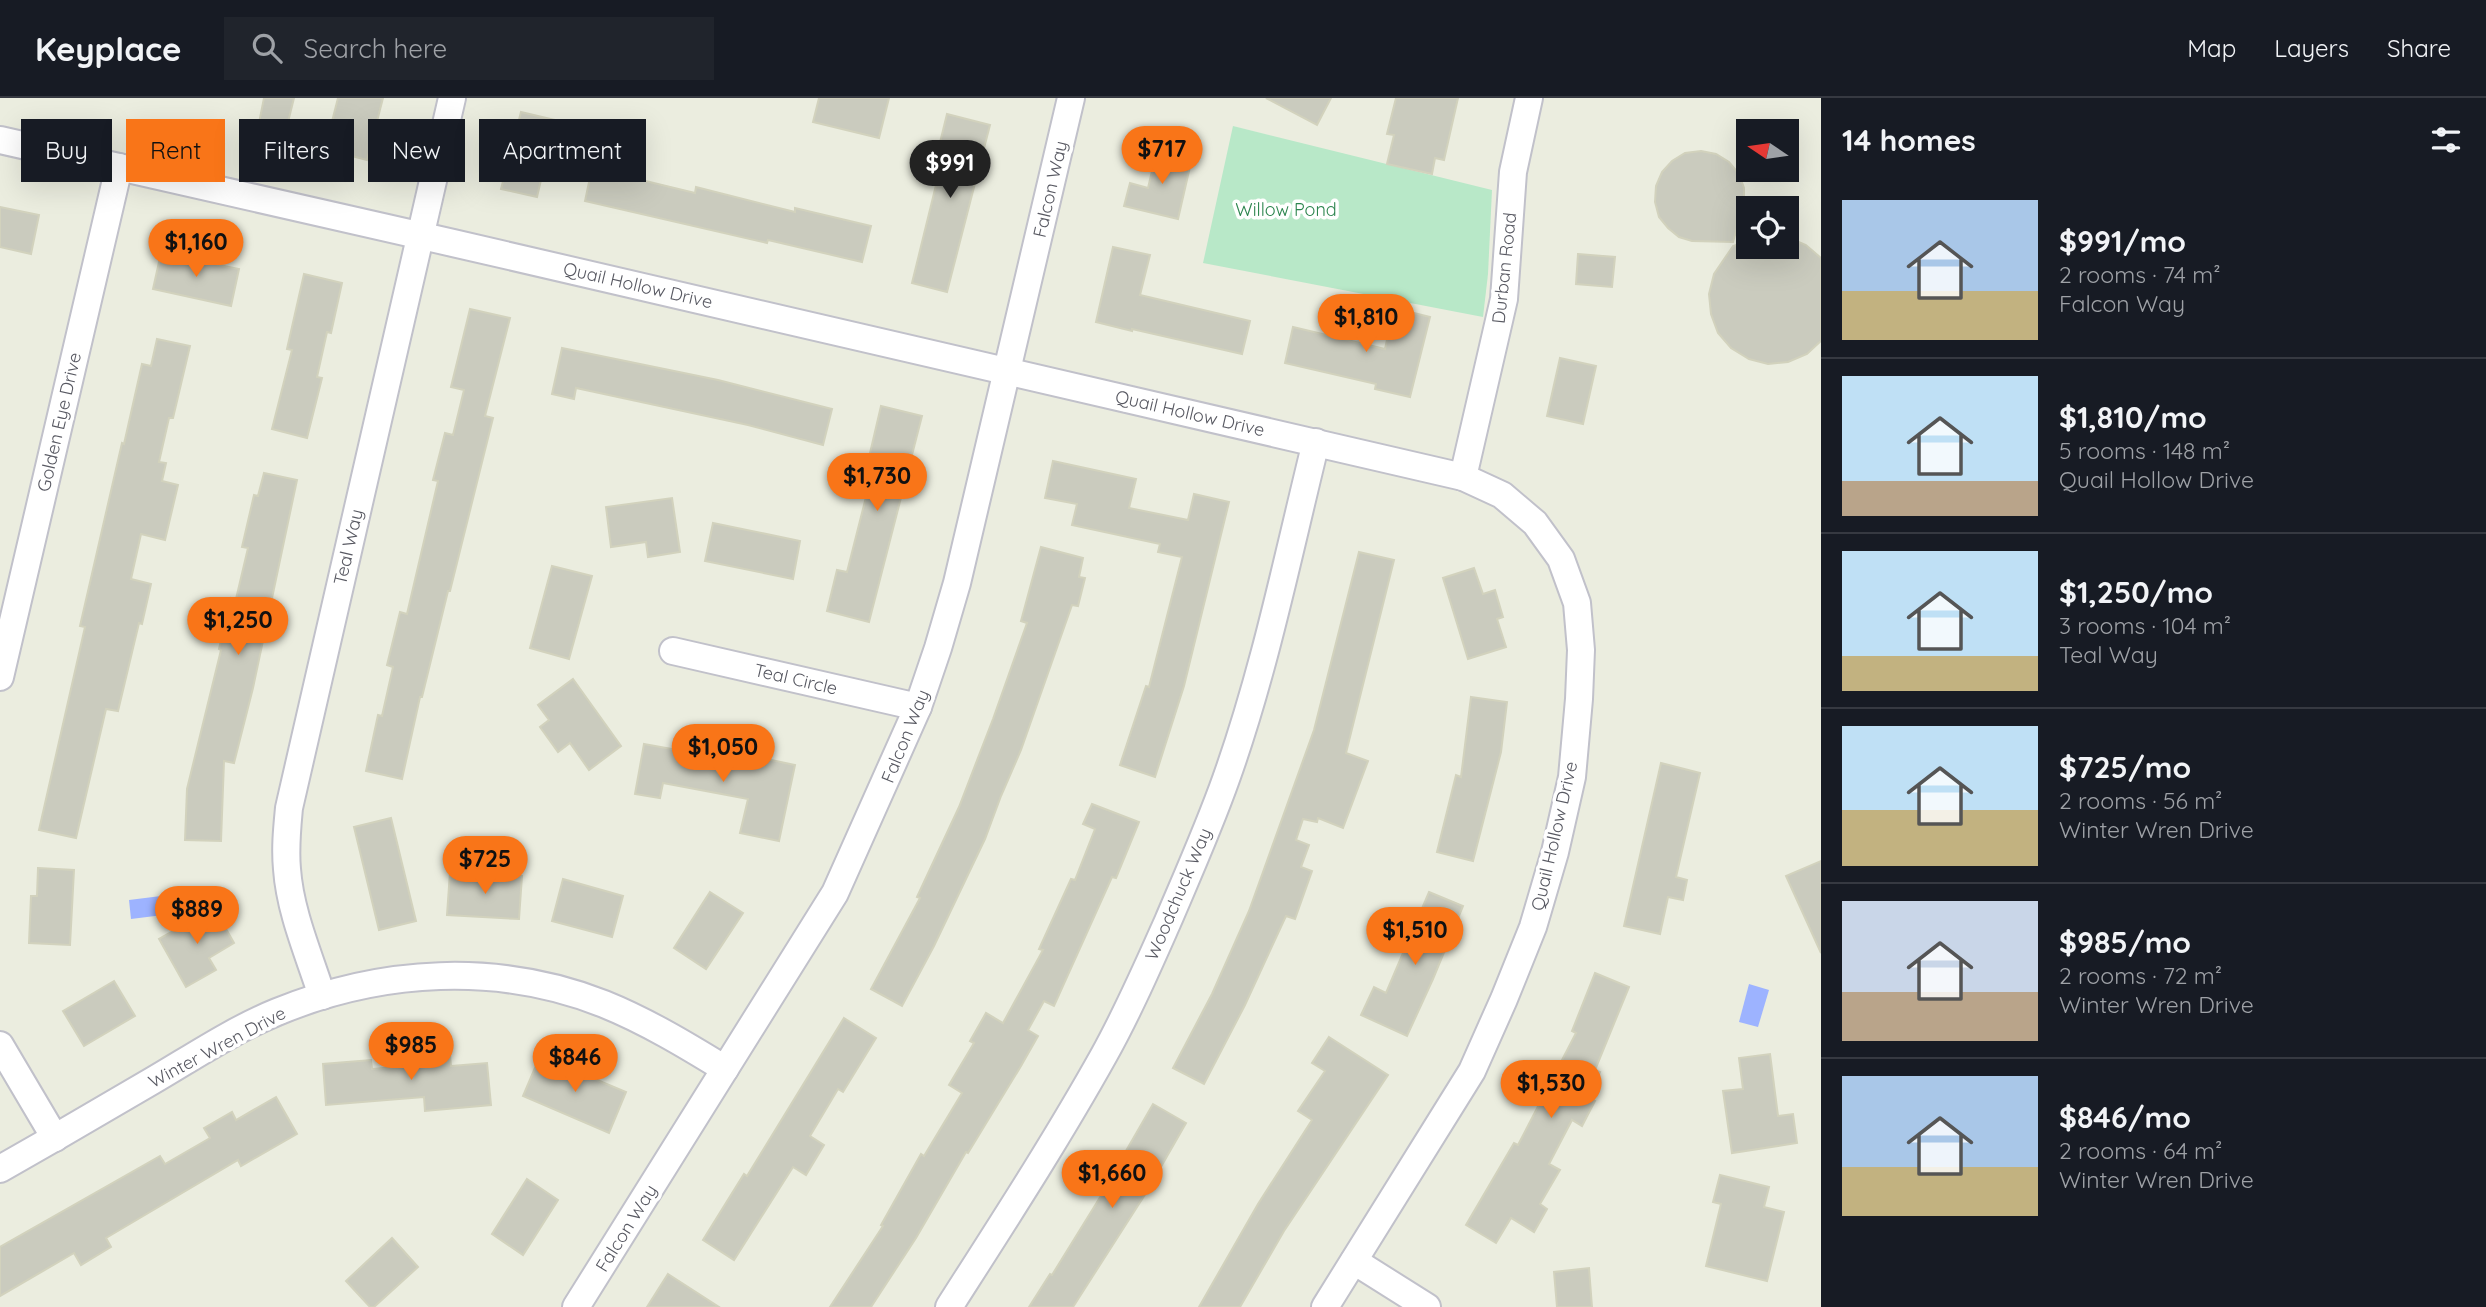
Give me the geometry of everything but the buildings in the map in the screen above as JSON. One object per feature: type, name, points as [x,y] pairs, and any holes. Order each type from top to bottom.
[{"type":"street","name":"Teal Way","points":[[322,996],[292,901],[286,860],[289,808],[452,98]]},
{"type":"street","name":"Falcon Way","points":[[576,1307],[835,893],[918,707],[939,648],[957,583],[1071,98]]},
{"type":"street","name":"Durban Road","points":[[1463,477],[1504,299],[1513,172],[1529,98]]},
{"type":"street","name":"Quail Hollow Drive","points":[[0,140],[1463,477],[1502,495],[1535,523],[1561,559],[1577,603],[1581,650],[1572,777],[1555,852],[1533,927],[1472,1072],[1325,1307]]},
{"type":"street","name":"Golden Eye Drive","points":[[0,677],[119,167]]},
{"type":"street","name":"Woodchuck Way","points":[[949,1307],[1054,1141],[1105,1052],[1150,961],[1190,869],[1226,779],[1254,690],[1279,600],[1316,442]]},
{"type":"street","name":"Teal Circle","points":[[673,651],[918,707]]},
{"type":"street","name":"Winter Wren Drive","points":[[0,1169],[233,1034],[276,1012],[357,985],[399,978],[446,975],[496,978],[549,987],[603,1003],[651,1026],[725,1069]]},
{"type":"street","points":[[0,1045],[55,1138]]},
{"type":"street","points":[[1354,1261],[1427,1307]]},
{"type":"green space","name":"Willow Pond","points":[[1233,126],[1492,190],[1483,317],[1203,263]]},
{"type":"water","points":[[169,895],[171,914],[131,919],[129,900]]},
{"type":"water","points":[[1749,984],[1769,990],[1758,1027],[1739,1022]]}]
